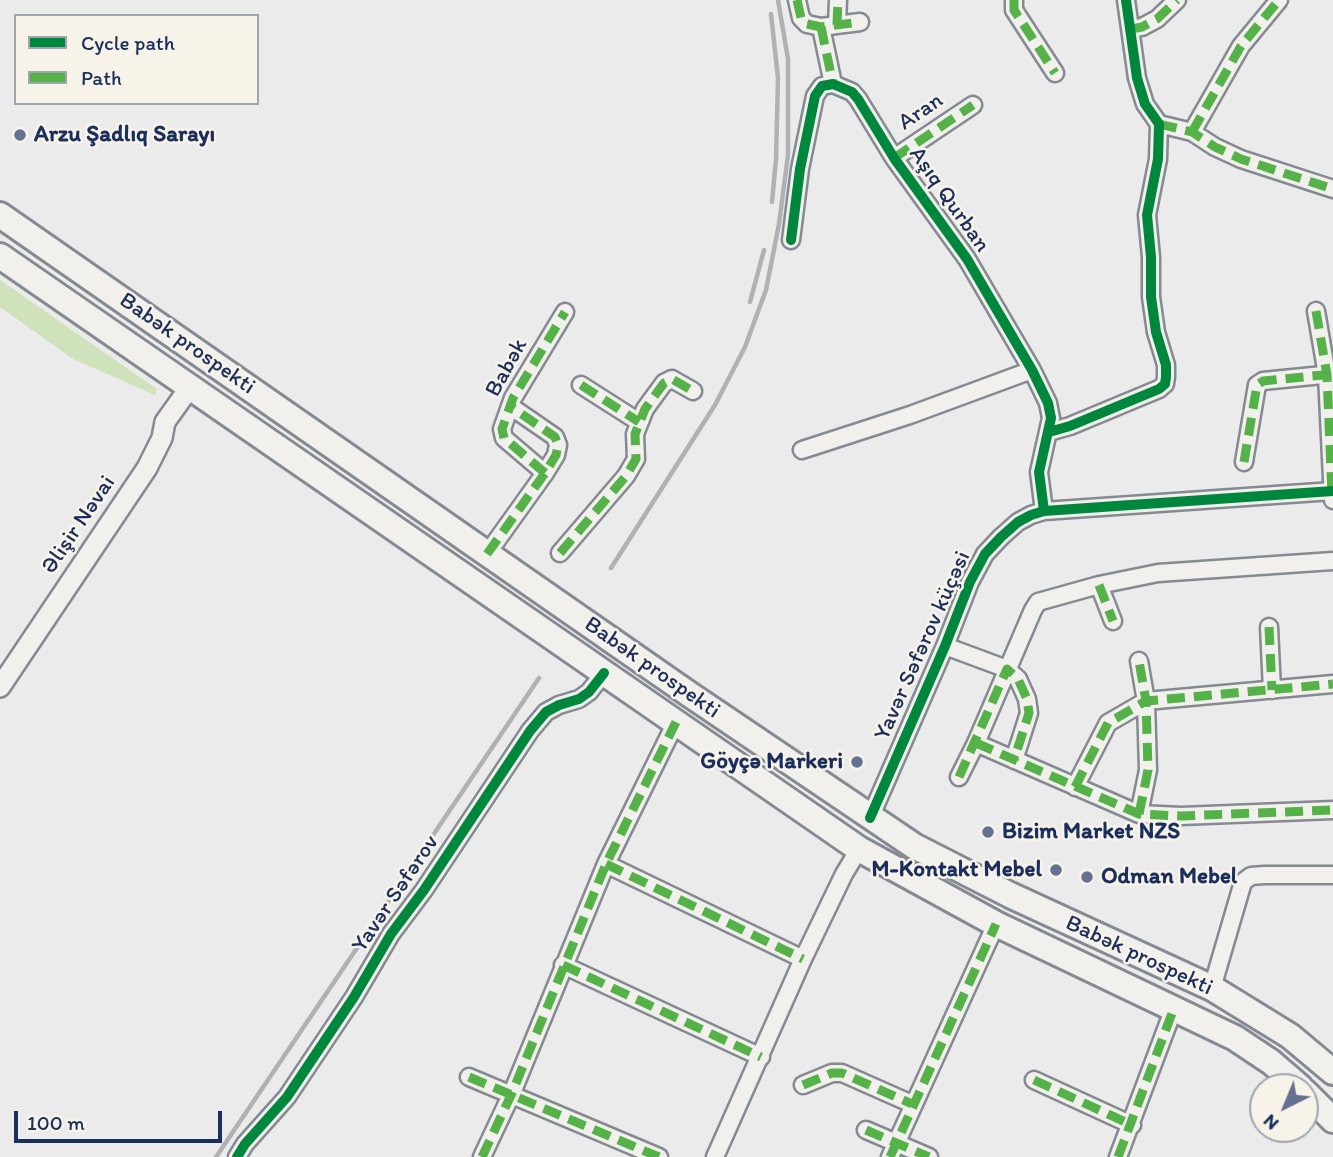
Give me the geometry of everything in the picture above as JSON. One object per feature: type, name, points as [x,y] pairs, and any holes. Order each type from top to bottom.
[{"type":"main road","name":"Babək prospekti","points":[[0,215],[870,818],[961,872],[1212,988],[1290,1036],[1333,1072]]},
{"type":"main road","name":"Babək prospekti","points":[[0,256],[859,849],[996,924],[1235,1038],[1284,1073]]},
{"type":"main road","points":[[1319,1106],[1333,1120]]},
{"type":"street","points":[[797,0],[800,18],[807,24],[829,26],[860,22]]},
{"type":"street","points":[[791,240],[800,169],[815,96],[822,86],[833,84],[829,26],[838,0]]},
{"type":"street","points":[[1014,0],[1014,10],[1055,73]]},
{"type":"street","points":[[1049,432],[1159,389],[1165,384],[1166,365],[1156,332],[1151,297],[1147,215],[1158,159],[1158,124],[1145,104],[1137,78],[1126,0]]},
{"type":"street","points":[[1131,29],[1157,19],[1177,0]]},
{"type":"street","points":[[1192,132],[1241,46],[1279,0]]},
{"type":"street","name":"Aşıq Qurban","points":[[833,84],[852,92],[858,99],[894,158],[967,259],[1032,370],[1048,403],[1051,418],[1039,472],[1044,511]]},
{"type":"street","name":"Aran","points":[[894,158],[973,105]]},
{"type":"street","points":[[1158,124],[1192,132],[1241,159],[1333,189]]},
{"type":"street","points":[[1316,311],[1330,374],[1333,495]]},
{"type":"street","name":"Babək","points":[[545,472],[505,438],[502,429],[510,406],[565,312]]},
{"type":"street","points":[[802,450],[910,415],[1032,370]]},
{"type":"street","points":[[1244,462],[1257,385],[1263,381],[1330,374]]},
{"type":"street","points":[[560,553],[626,476],[636,459],[635,433],[639,422],[664,383],[672,379],[693,391]]},
{"type":"street","points":[[582,385],[639,422]]},
{"type":"street","name":"Əlişir Nəvai","points":[[0,687],[147,468],[162,438],[165,422],[190,387]]},
{"type":"street","points":[[487,554],[545,472],[556,455],[558,445],[555,437],[510,406]]},
{"type":"street","name":"Yavər Səfərov küçəsi","points":[[870,818],[970,582],[985,554],[1018,522],[1044,511],[1333,495]]},
{"type":"street","points":[[958,777],[976,743],[1032,610],[1038,602],[1158,572],[1333,561]]},
{"type":"street","points":[[1099,585],[1113,621]]},
{"type":"street","points":[[1269,627],[1272,690]]},
{"type":"street","points":[[945,646],[1007,669],[1018,678],[1027,699],[1029,713],[1014,760]]},
{"type":"street","points":[[1139,661],[1146,701],[1148,770],[1139,814]]},
{"type":"street","name":"Yavər Səfərov","points":[[237,1157],[245,1144],[287,1097],[354,997],[391,934],[424,890],[530,731],[547,712],[589,692],[604,673]]},
{"type":"street","points":[[1075,787],[1108,723],[1146,701],[1333,684]]},
{"type":"street","points":[[482,1157],[512,1093],[606,864],[676,722]]},
{"type":"street","points":[[976,743],[1139,814],[1181,816],[1333,810]]},
{"type":"street","points":[[715,1157],[803,959],[859,849]]},
{"type":"street","points":[[606,864],[803,959]]},
{"type":"street","points":[[1212,988],[1243,882],[1251,876],[1333,875]]},
{"type":"street","points":[[893,1150],[996,924]]},
{"type":"street","points":[[563,965],[761,1057]]},
{"type":"street","points":[[1118,1157],[1174,1008]]},
{"type":"street","points":[[803,1085],[832,1073],[842,1073],[912,1104]]},
{"type":"street","points":[[469,1077],[659,1157]]},
{"type":"street","points":[[1034,1080],[1132,1125]]},
{"type":"street","points":[[866,1130],[893,1150],[929,1157]]},
{"type":"green space","points":[[0,280],[157,389],[155,395],[73,359],[0,307]]},
{"type":"railway","points":[[611,568],[715,405],[745,347],[766,290],[779,224],[788,155],[788,59],[778,0]]},
{"type":"railway","points":[[771,14],[778,78],[772,202]]},
{"type":"railway","points":[[750,302],[764,250]]},
{"type":"railway","points":[[216,1157],[539,678]]},
{"type":"marked path","points":[[797,0],[801,18],[807,24],[821,27],[860,22]]},
{"type":"marked path","points":[[837,25],[838,0]]},
{"type":"marked path","points":[[1014,0],[1014,10],[1055,73]]},
{"type":"marked path","points":[[1131,29],[1157,19],[1177,0]]},
{"type":"marked path","points":[[1192,132],[1241,46],[1279,0]]},
{"type":"marked path","points":[[821,27],[833,84]]},
{"type":"marked path","points":[[894,158],[973,105]]},
{"type":"marked path","points":[[1159,124],[1192,132],[1241,159],[1333,189]]},
{"type":"marked path","points":[[1316,311],[1327,375],[1332,495]]},
{"type":"marked path","points":[[545,473],[504,438],[502,429],[513,398],[565,312]]},
{"type":"marked path","points":[[1244,462],[1257,385],[1263,381],[1333,374]]},
{"type":"marked path","points":[[560,553],[626,476],[636,459],[635,434],[645,409],[664,383],[672,379],[693,391]]},
{"type":"marked path","points":[[581,385],[639,422]]},
{"type":"marked path","points":[[487,554],[545,473],[556,455],[558,445],[555,437],[510,406]]},
{"type":"marked path","points":[[1099,585],[1113,621]]},
{"type":"marked path","points":[[1269,627],[1272,690]]},
{"type":"marked path","points":[[1075,787],[1108,723],[1146,701],[1139,661]]},
{"type":"marked path","points":[[959,777],[1007,669],[1018,679],[1027,699],[1029,713],[1014,760]]},
{"type":"marked path","points":[[1139,814],[1148,770],[1146,701],[1333,684]]},
{"type":"marked path","points":[[482,1157],[512,1093],[606,864],[676,722]]},
{"type":"marked path","points":[[976,743],[1139,814],[1181,816],[1333,810]]},
{"type":"marked path","points":[[606,864],[803,959]]},
{"type":"marked path","points":[[890,1157],[996,924]]},
{"type":"marked path","points":[[563,965],[761,1057]]},
{"type":"marked path","points":[[1118,1157],[1174,1008]]},
{"type":"marked path","points":[[803,1085],[832,1073],[842,1073],[912,1104]]},
{"type":"marked path","points":[[469,1077],[659,1157]]},
{"type":"marked path","points":[[1034,1080],[1132,1125]]},
{"type":"marked path","points":[[866,1130],[929,1157]]},
{"type":"cycle path","points":[[1049,432],[1070,426],[1159,389],[1165,384],[1166,365],[1156,332],[1151,297],[1147,215],[1158,159],[1159,124],[1145,104],[1137,78],[1126,0]]},
{"type":"cycle path","points":[[791,240],[800,169],[815,96],[822,86],[833,84],[852,92],[858,99],[894,158],[967,259],[1032,370],[1048,403],[1051,418],[1039,472],[1044,511]]},
{"type":"cycle path","points":[[870,818],[970,582],[985,554],[1018,522],[1044,511],[1333,491]]},
{"type":"cycle path","points":[[237,1157],[245,1144],[287,1097],[354,997],[391,934],[424,890],[530,731],[546,712],[579,699],[589,692],[604,673]]},
{"type":"place","name":"Arzu Şadlıq Sarayı","points":[[20,135]]},
{"type":"place","name":"Göyçə Markeri","points":[[857,762]]},
{"type":"place","name":"Bizim Market NZS","points":[[988,832]]},
{"type":"place","name":"M-Kontakt Mebel","points":[[1056,870]]},
{"type":"place","name":"Odman Mebel","points":[[1087,877]]}]
